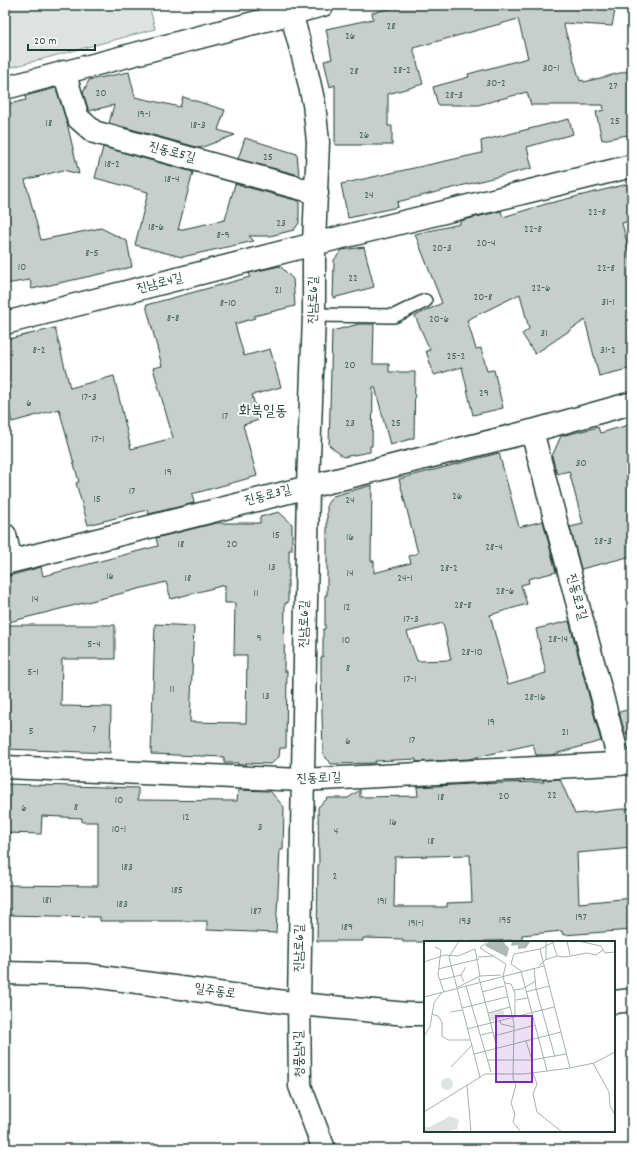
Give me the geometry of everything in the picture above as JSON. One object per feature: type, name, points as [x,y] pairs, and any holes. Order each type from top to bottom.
[{"type":"street","points":[[5,88],[291,9],[323,5]]},
{"type":"street","name":"진남로6길","points":[[291,9],[314,104],[318,142],[308,486],[299,1004]]},
{"type":"street","name":"진동로5길","points":[[64,72],[78,118],[94,132],[317,193]]},
{"type":"street","points":[[314,244],[632,166]]},
{"type":"street","name":"진남로4길","points":[[5,323],[314,244]]},
{"type":"street","name":"진동로3길","points":[[8,562],[532,430],[632,403]]},
{"type":"street","name":"진동로3길","points":[[532,430],[626,763]]},
{"type":"street","points":[[5,535],[8,562]]},
{"type":"street","name":"진동로1길","points":[[5,766],[302,780],[626,763]]},
{"type":"street","name":"일주동로","points":[[5,973],[86,975],[299,1004],[407,1014],[424,1014]]},
{"type":"street","points":[[615,1002],[632,1000]]},
{"type":"street","name":"청풍남4길","points":[[299,1004],[300,1086],[324,1149]]},
{"type":"lane","points":[[314,315],[394,316],[425,301]]},
{"type":"shaded area","points":[[5,5],[149,5],[155,29],[5,69]]},
{"type":"building","points":[[403,5],[616,5],[612,26],[563,23],[580,81],[583,80],[584,82],[632,70],[632,134],[602,140],[596,112],[604,110],[603,105],[531,105],[527,92],[478,105],[438,105],[433,87],[469,77],[468,74],[528,58],[518,19],[413,48],[423,84],[388,94],[388,126],[392,126],[392,145],[335,145],[335,85],[330,87],[324,61],[332,59],[326,29],[373,19],[372,13]]},
{"type":"building","points":[[129,72],[135,97],[180,107],[183,97],[225,110],[218,130],[235,135],[200,148],[109,123],[114,105],[89,111],[83,93],[89,80]]},
{"type":"building","points":[[56,88],[67,123],[79,174],[63,170],[25,180],[41,240],[101,228],[127,241],[132,267],[32,289],[30,280],[5,284],[5,105],[26,100],[25,96]]},
{"type":"building","points":[[569,119],[573,134],[527,147],[532,168],[397,202],[398,207],[348,218],[341,184],[482,153],[481,141]]},
{"type":"building","points":[[245,138],[297,154],[299,175],[238,159]]},
{"type":"building","points":[[103,147],[193,172],[178,230],[225,220],[235,184],[299,201],[299,223],[294,230],[270,236],[249,236],[254,241],[182,257],[135,245],[148,192],[95,178]]},
{"type":"building","points":[[632,183],[632,220],[622,223],[632,263],[632,368],[599,376],[585,320],[535,354],[522,334],[529,329],[520,294],[467,320],[476,349],[481,348],[487,371],[494,370],[503,408],[473,415],[462,367],[434,375],[426,351],[430,350],[415,316],[442,303],[415,234],[460,224],[460,221],[501,211],[503,217],[546,204]]},
{"type":"building","points":[[364,247],[374,287],[333,298],[334,260],[342,250]]},
{"type":"building","points":[[280,266],[293,279],[295,306],[254,316],[255,318],[235,324],[244,356],[270,349],[281,387],[252,395],[259,420],[243,425],[257,476],[192,494],[194,503],[149,514],[147,510],[88,525],[76,483],[79,482],[59,409],[12,422],[5,396],[5,393],[9,392],[5,377],[5,340],[55,328],[70,388],[114,376],[131,449],[173,438],[153,368],[162,366],[146,305],[250,277],[249,273]]},
{"type":"building","points":[[359,324],[374,324],[373,364],[389,364],[389,372],[415,372],[414,438],[390,445],[375,387],[373,387],[372,446],[370,446],[370,452],[343,457],[329,445],[332,331]]},
{"type":"building","points":[[632,424],[632,556],[581,569],[570,527],[583,524],[569,471],[557,474],[552,456],[561,436],[598,427],[600,433]]},
{"type":"building","points":[[499,453],[519,527],[543,521],[556,572],[528,579],[529,583],[521,585],[527,604],[490,615],[508,684],[546,673],[536,629],[569,621],[601,741],[551,755],[536,755],[533,744],[469,759],[416,762],[416,759],[375,761],[375,763],[331,764],[323,754],[321,657],[323,657],[323,629],[325,629],[325,595],[327,595],[327,504],[333,496],[372,485],[371,561],[374,561],[374,573],[411,563],[409,556],[418,553],[399,479]],"holes":[[[443,623],[451,660],[417,661],[407,632]]]},
{"type":"building","points":[[279,512],[292,524],[292,550],[289,550],[288,603],[285,603],[284,671],[287,671],[286,748],[280,748],[279,757],[271,764],[245,763],[246,765],[238,765],[238,763],[224,763],[224,757],[151,754],[155,624],[194,626],[190,722],[246,723],[247,655],[234,655],[235,603],[225,603],[225,585],[171,599],[166,582],[5,623],[5,577],[41,567],[43,576],[158,546],[156,538],[216,523],[260,523],[260,517]]},
{"type":"building","points":[[5,625],[115,625],[115,659],[62,659],[61,706],[111,707],[110,753],[5,749]]},
{"type":"building","points":[[632,709],[632,732],[625,734],[619,712]]},
{"type":"building","points":[[560,779],[575,814],[632,808],[632,848],[577,853],[579,903],[632,898],[632,930],[563,935],[562,931],[522,935],[522,940],[403,942],[403,939],[363,938],[363,941],[317,941],[319,865],[318,807],[328,798],[348,798],[360,790],[360,797],[418,796],[417,787],[544,782],[543,780]],"holes":[[[470,855],[472,902],[447,903],[447,907],[394,907],[395,857]]]},
{"type":"building","points":[[5,784],[138,788],[138,800],[237,801],[238,790],[270,791],[284,807],[283,850],[280,850],[276,933],[207,930],[207,921],[100,921],[100,917],[5,915],[5,885],[98,886],[98,822],[82,822],[82,818],[42,816],[41,834],[5,833]]},
{"type":"district","name":"화북일동","points":[[263,412]]}]
